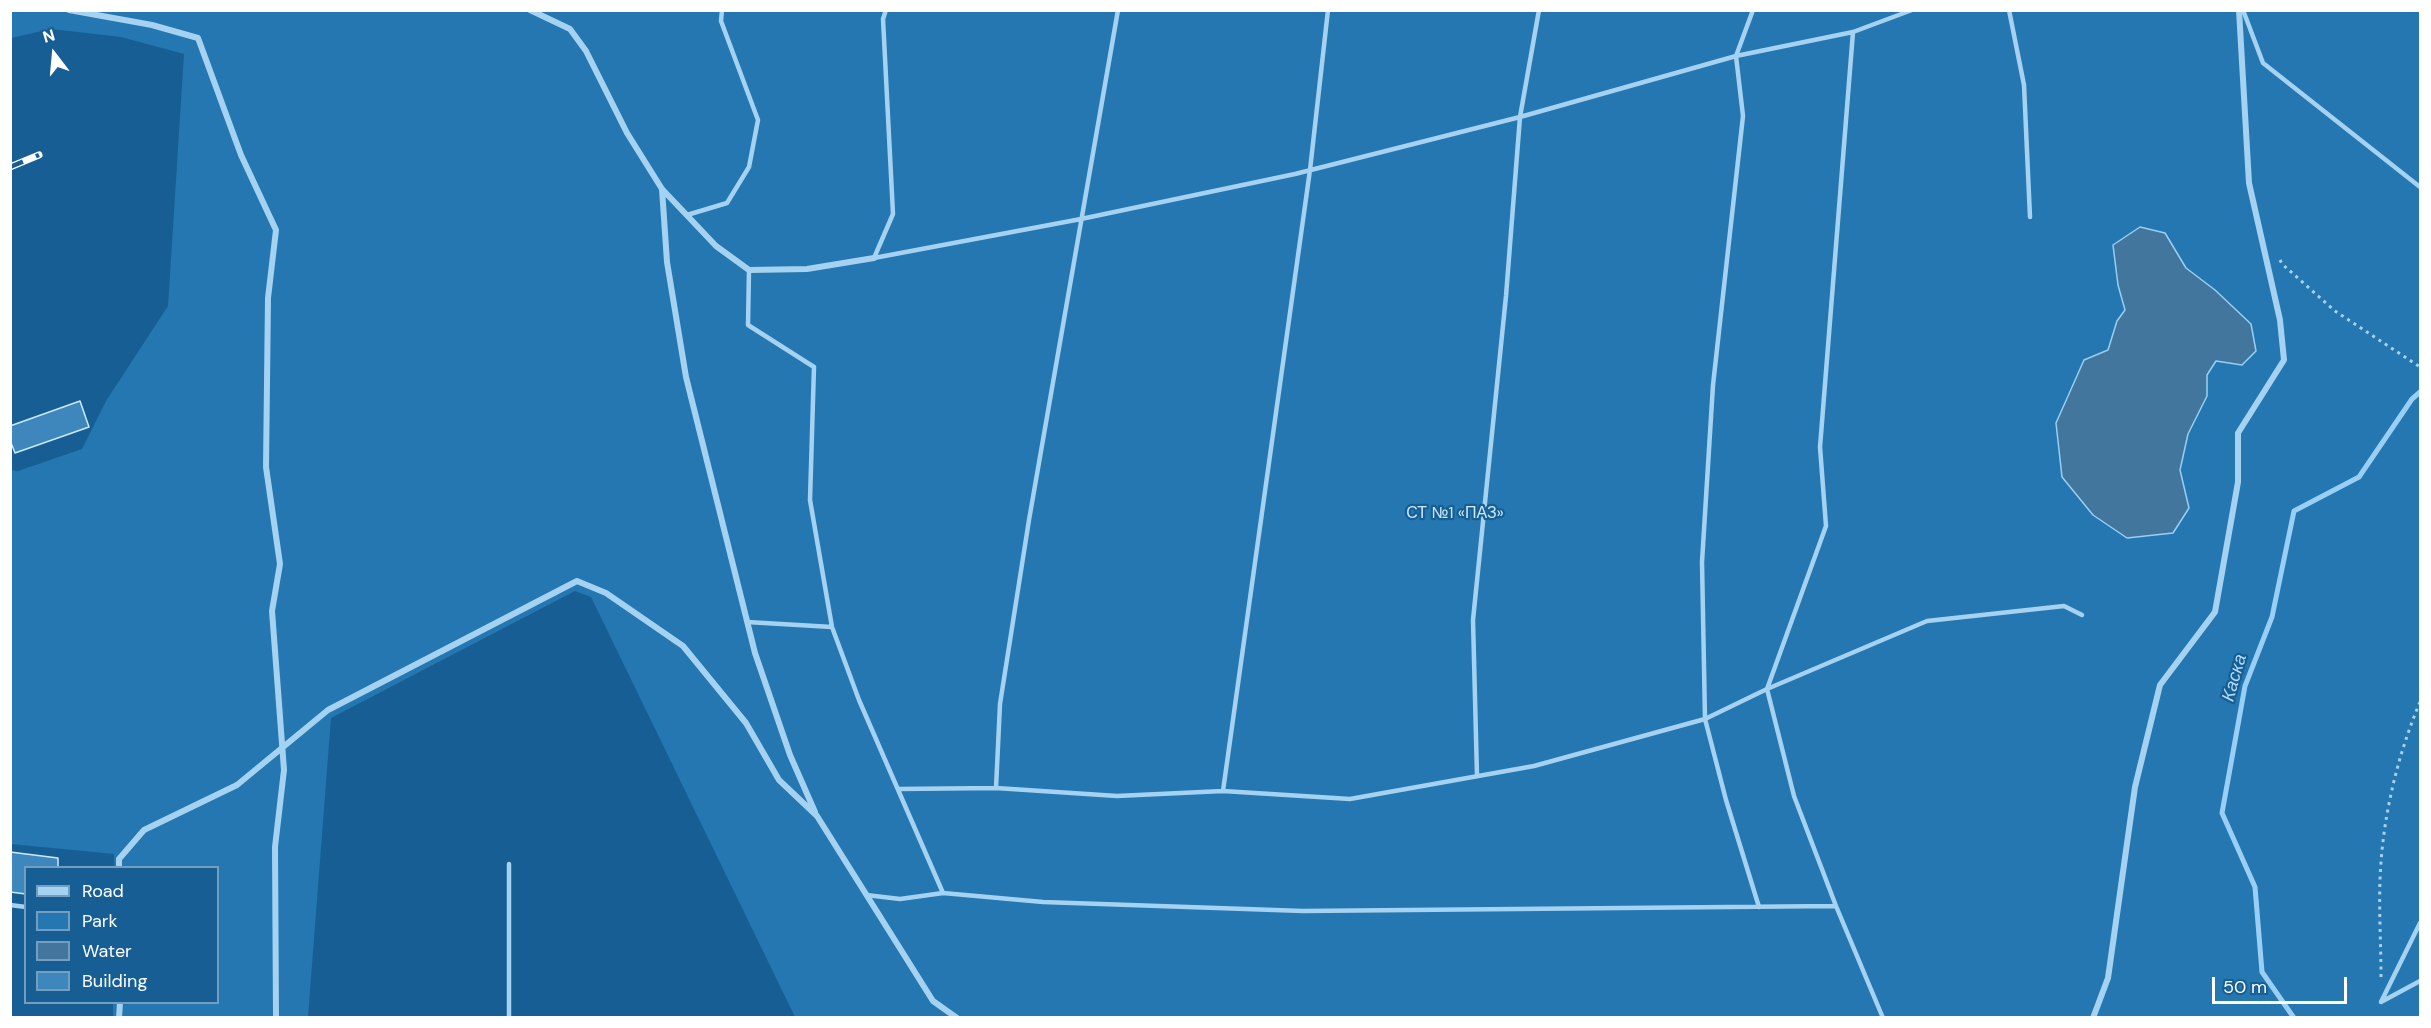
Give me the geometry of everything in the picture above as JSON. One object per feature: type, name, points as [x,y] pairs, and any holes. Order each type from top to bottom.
[{"type":"street","points":[[69,10],[152,25],[198,38],[241,155],[276,230],[268,298],[267,467],[280,564],[272,611],[284,770],[275,847],[276,1017]]},
{"type":"street","points":[[530,10],[570,29],[586,51],[627,133],[662,189],[716,246],[749,270],[807,269],[874,258]]},
{"type":"street","points":[[2093,1017],[2108,978],[2135,787],[2160,685],[2215,612],[2238,482],[2238,433],[2284,360],[2280,320],[2249,183],[2241,10]]},
{"type":"street","points":[[662,189],[667,262],[686,377],[747,622],[789,755],[816,816],[933,1001],[957,1017]]},
{"type":"street","points":[[119,866],[119,859],[144,830],[237,785],[328,710],[577,581],[606,593],[683,646],[746,723],[779,780],[816,816]]},
{"type":"lane","points":[[687,215],[727,203],[749,167],[758,120],[721,21],[722,10]]},
{"type":"lane","points":[[874,258],[893,214],[883,19],[886,10]]},
{"type":"lane","points":[[996,788],[1000,704],[1029,520],[1118,10]]},
{"type":"lane","points":[[1223,791],[1310,170],[1328,10]]},
{"type":"lane","points":[[1477,776],[1473,620],[1506,296],[1520,117],[1539,10]]},
{"type":"lane","points":[[1753,10],[1736,56],[1743,117],[1713,385],[1702,561],[1705,719],[1726,800],[1759,907]]},
{"type":"lane","points":[[874,258],[1081,219],[1310,170],[1520,117],[1736,56],[1853,32],[1912,10]]},
{"type":"lane","points":[[2009,10],[2024,85],[2030,217]]},
{"type":"lane","points":[[2241,10],[2263,63],[2421,187]]},
{"type":"lane","points":[[1853,32],[1820,447],[1826,526],[1767,689],[1794,796],[1836,906],[1883,1017]]},
{"type":"lane","points":[[749,270],[748,325],[814,367],[810,500],[832,627],[859,700],[943,892]]},
{"type":"lane","points":[[898,789],[996,788],[1117,796],[1223,791],[1350,799],[1534,766],[1705,719],[1767,689],[1927,621],[2064,606],[2082,615]]},
{"type":"lane","points":[[747,622],[832,627]]},
{"type":"lane","points":[[508,864],[509,1017]]},
{"type":"lane","points":[[866,895],[900,899],[943,892],[1043,902],[1303,911],[1836,906]]},
{"type":"lane","points":[[2421,923],[2381,1002],[2421,981]]},
{"type":"path","points":[[2278,254],[2282,264],[2335,310],[2421,367]]},
{"type":"path","points":[[2381,979],[2383,851],[2391,796],[2408,731],[2421,702]]},
{"type":"green space","name":"СТ №1 «ПАЗ»","points":[[10,11],[2420,11],[2420,1017],[795,1017],[591,597],[575,591],[331,718],[308,1017],[113,1017],[113,1004],[219,1004],[219,866],[114,866],[114,854],[11,844],[11,470],[18,471],[82,449],[106,401],[168,306],[184,54],[121,37],[51,29],[11,38]],"holes":[[[2165,233],[2186,268],[2215,290],[2251,324],[2241,365],[2216,361],[2207,375],[2207,396],[2188,434],[2180,470],[2189,508],[2060,449],[2057,423],[2066,398],[2084,360],[2108,350],[2117,321],[2125,310],[2118,285]]]},
{"type":"water","points":[[2140,227],[2165,233],[2186,268],[2215,290],[2251,324],[2256,351],[2242,365],[2216,361],[2207,375],[2207,396],[2188,434],[2180,470],[2189,508],[2173,533],[2127,538],[2093,515],[2062,477],[2056,423],[2084,360],[2108,350],[2117,321],[2125,310],[2118,285],[2113,245]]},
{"type":"building","points":[[80,401],[89,427],[15,453],[10,440],[10,426]]},
{"type":"building","points":[[10,852],[58,858],[58,866],[24,866],[24,894],[10,892]]},
{"type":"waterway","name":"Каска","points":[[2294,1018],[2262,972],[2255,887],[2222,813],[2245,686],[2272,617],[2294,511],[2359,477],[2412,399],[2420,392]]},
{"type":"railway","points":[[10,167],[39,155]]}]
